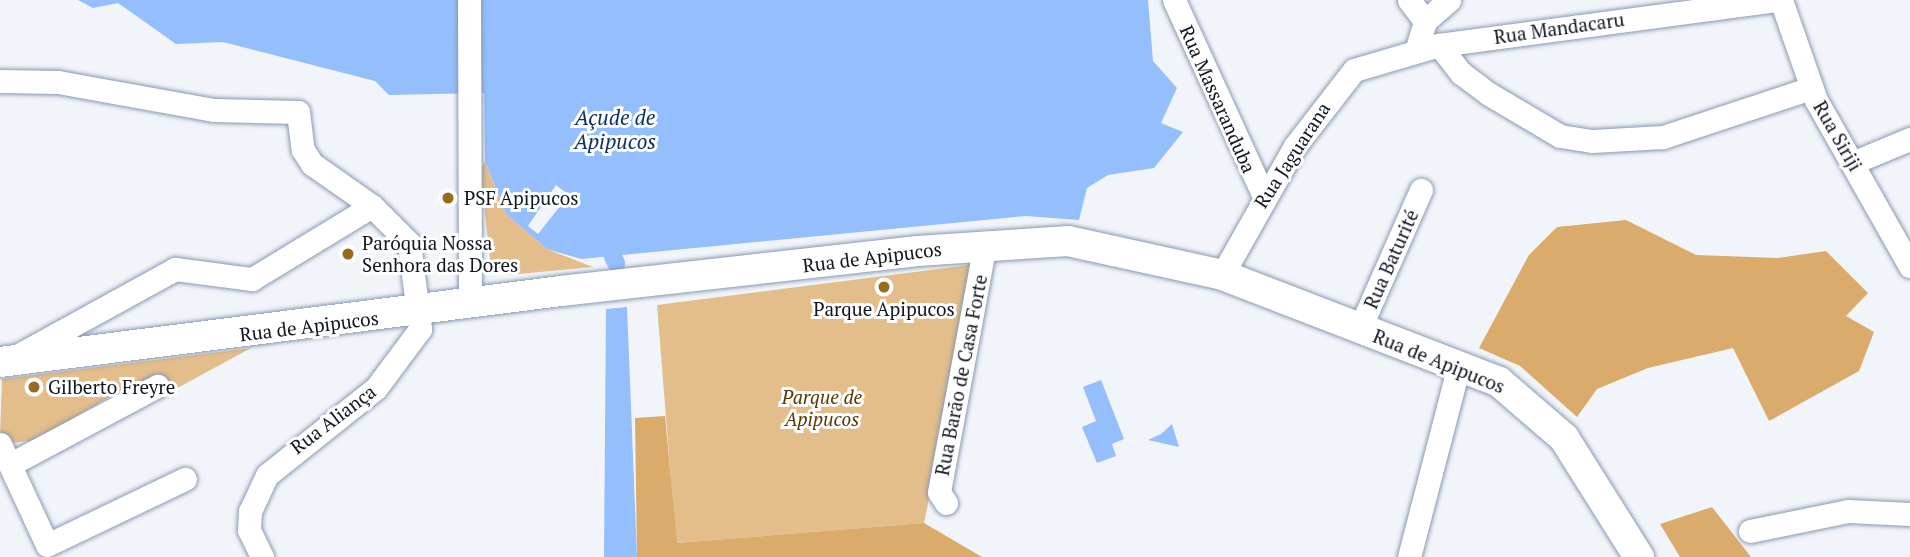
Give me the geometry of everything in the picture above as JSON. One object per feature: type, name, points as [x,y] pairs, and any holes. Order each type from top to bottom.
[{"type":"main road","name":"Rua de Apipucos","points":[[5,361],[985,245],[1068,242],[1222,275],[1459,365],[1530,403],[1564,438],[1640,557]]},
{"type":"street","points":[[469,0],[467,107],[470,305]]},
{"type":"street","name":"Rua Massaranduba","points":[[1174,0],[1264,197]]},
{"type":"street","points":[[1409,0],[1425,21]]},
{"type":"street","points":[[1416,51],[1425,21],[1448,0]]},
{"type":"street","name":"Rua Mandacaru","points":[[1384,59],[1440,45],[1753,1],[1779,0]]},
{"type":"street","name":"Rua Siriji","points":[[1779,0],[1811,88],[1910,265]]},
{"type":"street","points":[[1440,45],[1461,73],[1489,94],[1560,136],[1592,141],[1663,137],[1811,88]]},
{"type":"street","name":"Rua Jaguarana","points":[[1222,275],[1264,197],[1344,77],[1384,59]]},
{"type":"street","points":[[0,82],[58,82],[214,110],[294,111],[302,117],[303,150],[312,164],[372,206],[409,243],[422,311]]},
{"type":"street","points":[[1852,163],[1910,139]]},
{"type":"street","name":"Rua Baturité","points":[[1360,328],[1421,190]]},
{"type":"street","points":[[5,361],[175,269],[252,279],[372,206]]},
{"type":"street","name":"Rua Barão de Casa Forte","points":[[946,503],[939,492],[985,245]]},
{"type":"street","name":"Rua Aliança","points":[[262,557],[249,530],[267,475],[396,368],[420,330],[422,311]]},
{"type":"street","points":[[1409,557],[1459,365]]},
{"type":"street","points":[[157,386],[5,454],[47,545],[185,479]]},
{"type":"street","points":[[1751,531],[1848,511],[1910,514]]},
{"type":"green space","points":[[485,161],[506,214],[547,249],[593,267],[508,275],[491,268],[480,170]]},
{"type":"green space","name":"Parque de Apipucos","points":[[970,265],[975,275],[924,523],[676,543],[657,305]]},
{"type":"green space","points":[[251,348],[170,392],[163,378],[121,390],[36,440],[11,443],[0,435],[2,379]]},
{"type":"shaded area","points":[[1626,220],[1696,255],[1778,258],[1826,251],[1868,293],[1846,316],[1874,332],[1859,371],[1769,421],[1733,348],[1648,368],[1597,389],[1577,417],[1520,366],[1479,348],[1529,255],[1557,227]]},
{"type":"shaded area","points":[[665,416],[677,543],[924,523],[982,557],[637,557],[635,418]]},
{"type":"shaded area","points":[[1712,507],[1751,557],[1680,557],[1660,524]]},
{"type":"water","name":"Açude de Apipucos","points":[[78,0],[1148,0],[1153,61],[1177,88],[1161,123],[1183,132],[1154,168],[1108,175],[1087,188],[1079,220],[1026,216],[581,259],[547,249],[506,214],[485,161],[484,93],[389,95],[375,81],[223,42],[176,44],[118,3],[93,8]]},
{"type":"water","points":[[627,307],[637,557],[604,557],[606,309]]},
{"type":"water","points":[[1101,380],[1124,439],[1112,444],[1116,456],[1097,463],[1082,427],[1096,421],[1083,387]]},
{"type":"water","points":[[1172,424],[1179,447],[1148,440],[1161,434]]},
{"type":"pier","points":[[556,185],[569,195],[538,234],[528,226]]},
{"type":"waterway","points":[[613,257],[616,263]]},
{"type":"place","name":"PSF Apipucos","points":[[448,198]]},
{"type":"place","name":"Paróquia Nossa Senhora das Dores","points":[[348,254]]},
{"type":"place","name":"Parque Apipucos","points":[[884,287]]},
{"type":"place","name":"Gilberto Freyre","points":[[34,387]]}]
